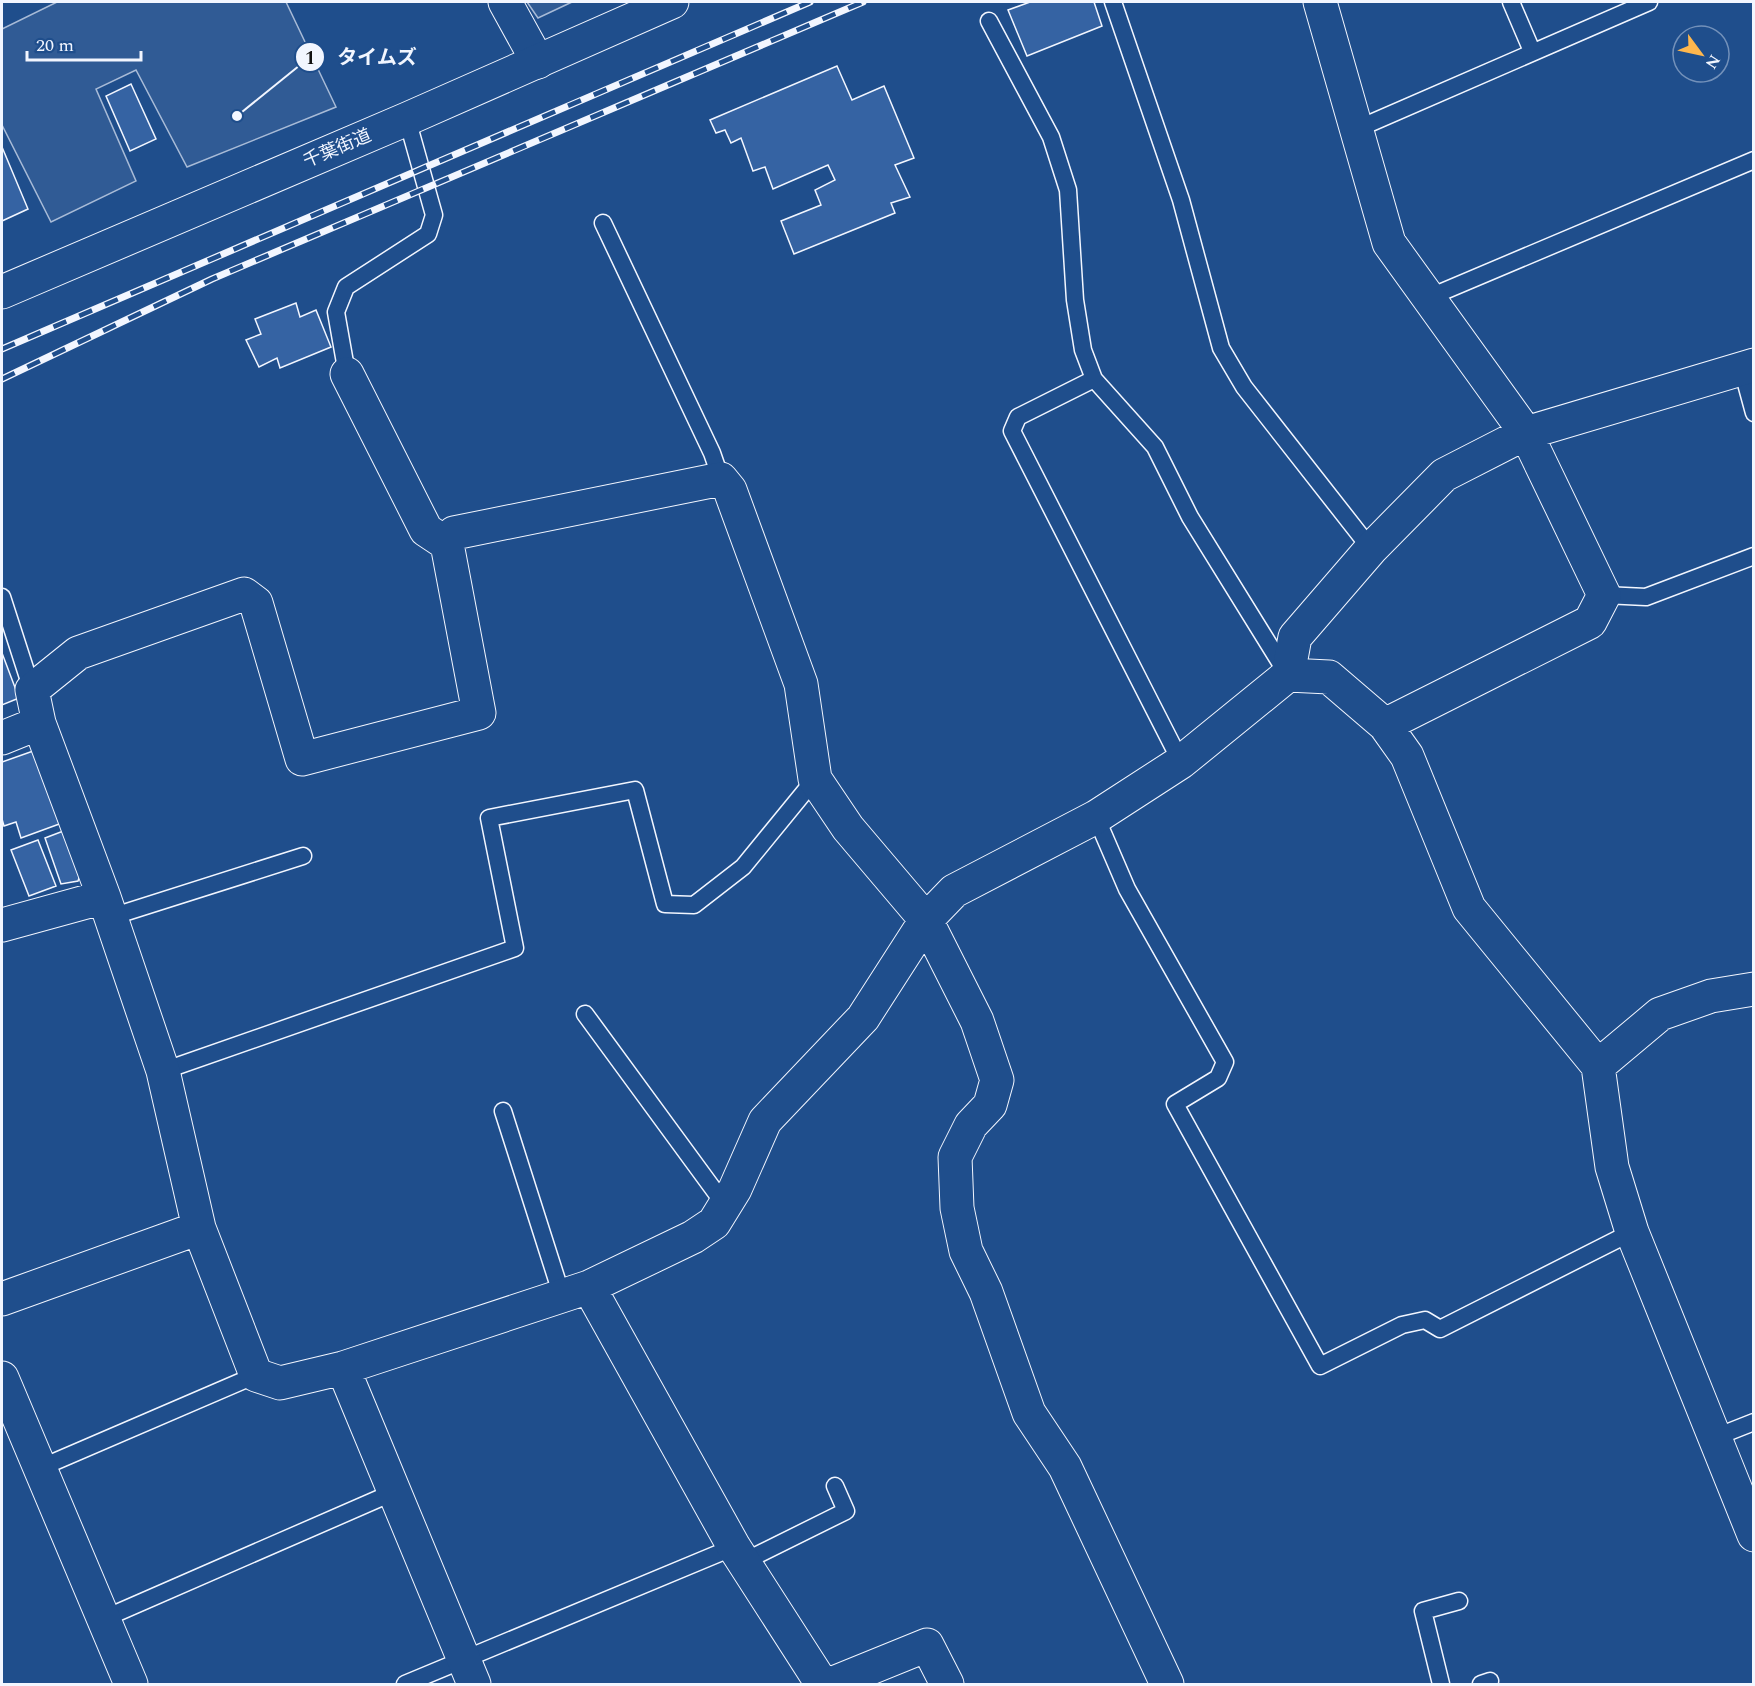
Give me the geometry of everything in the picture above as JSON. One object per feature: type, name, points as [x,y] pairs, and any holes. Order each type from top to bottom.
[{"type":"main road","points":[[505,2],[538,62]]},
{"type":"main road","name":"千葉街道","points":[[2,291],[407,119],[672,2]]},
{"type":"main road","points":[[1320,2],[1389,243],[1526,433],[1604,595],[1590,622],[1385,725]]},
{"type":"main road","points":[[1167,1684],[1065,1467],[1029,1413],[986,1292],[966,1251],[957,1208],[955,1157],[971,1125],[990,1105],[997,1080],[977,1022],[926,920],[848,828],[815,779],[801,684],[730,490],[721,479],[454,533],[447,544],[479,713],[302,759],[256,603],[244,594],[78,653],[32,690],[39,723],[107,907],[163,1071],[199,1228],[256,1375],[280,1383],[343,1368],[576,1292],[693,1237],[714,1223],[765,1121],[863,1018],[926,920],[954,891],[1096,816],[1181,762],[1288,675],[1295,638],[1371,549],[1444,475],[1526,433],[1748,367]]},
{"type":"main road","points":[[347,374],[426,530],[447,544]]},
{"type":"main road","points":[[1288,675],[1329,677],[1385,725],[1407,756],[1469,908],[1598,1066],[1612,1167],[1632,1232],[1754,1535]]},
{"type":"main road","points":[[2,738],[39,723]]},
{"type":"main road","points":[[2,925],[107,907]]},
{"type":"main road","points":[[1598,1066],[1660,1014],[1711,996],[1754,989]]},
{"type":"main road","points":[[2,1299],[199,1228]]},
{"type":"main road","points":[[576,1292],[822,1684]]},
{"type":"main road","points":[[343,1368],[469,1672]]},
{"type":"main road","points":[[2,1378],[131,1684]]},
{"type":"main road","points":[[831,1684],[927,1645],[946,1684]]},
{"type":"lane","points":[[1113,2],[1181,200],[1221,348],[1244,387],[1371,549]]},
{"type":"lane","points":[[1511,2],[1532,51]]},
{"type":"lane","points":[[1357,129],[1649,2]]},
{"type":"lane","points":[[988,21],[1051,137],[1068,190],[1075,300],[1083,350],[1094,379],[1155,447],[1190,518],[1288,675]]},
{"type":"lane","points":[[347,374],[336,312],[346,287],[428,234],[434,215],[407,119]]},
{"type":"lane","points":[[1430,297],[1754,160]]},
{"type":"lane","points":[[603,223],[712,453],[721,479]]},
{"type":"lane","points":[[1748,367],[1754,413]]},
{"type":"lane","points":[[1094,379],[1018,417],[1012,432],[1181,762]]},
{"type":"lane","points":[[1604,595],[1646,597],[1754,556]]},
{"type":"lane","points":[[2,597],[32,690]]},
{"type":"lane","points":[[163,1071],[515,948],[489,818],[635,790],[665,904],[694,905],[743,867],[815,779]]},
{"type":"lane","points":[[1096,816],[1127,889],[1225,1062],[1218,1078],[1175,1104],[1320,1366],[1402,1325],[1425,1320],[1440,1329],[1632,1232]]},
{"type":"lane","points":[[107,907],[303,856]]},
{"type":"lane","points":[[585,1014],[725,1205]]},
{"type":"lane","points":[[503,1111],[576,1292]]},
{"type":"lane","points":[[39,1468],[256,1375]]},
{"type":"lane","points":[[1716,1437],[1754,1422]]},
{"type":"lane","points":[[405,1684],[469,1672],[739,1554],[846,1511],[835,1486]]},
{"type":"lane","points":[[104,1619],[394,1492]]},
{"type":"lane","points":[[1441,1684],[1423,1611],[1459,1601]]},
{"type":"shaded area","points":[[57,2],[286,2],[336,107],[187,167],[136,70],[96,89],[136,181],[51,222],[2,125],[2,29]]},
{"type":"shaded area","points":[[527,2],[572,2],[538,18]]},
{"type":"building","points":[[1030,2],[1094,2],[1102,26],[1027,56],[1008,10]]},
{"type":"building","points":[[837,66],[852,100],[884,86],[914,158],[895,165],[910,197],[891,203],[895,213],[794,254],[781,221],[821,205],[815,190],[835,180],[828,165],[773,189],[765,167],[753,171],[741,138],[731,143],[725,130],[716,133],[710,120]]},
{"type":"building","points":[[131,84],[156,139],[130,151],[106,96]]},
{"type":"building","points":[[2,147],[28,209],[2,221]]},
{"type":"building","points":[[296,303],[300,317],[316,310],[331,347],[280,368],[277,358],[259,367],[246,340],[261,334],[255,319]]},
{"type":"building","points":[[2,653],[19,698],[2,705]]},
{"type":"building","points":[[36,750],[62,823],[21,838],[16,822],[4,826],[2,819],[2,762]]},
{"type":"building","points":[[66,830],[81,872],[78,881],[61,884],[45,838]]},
{"type":"building","points":[[38,840],[56,886],[29,896],[11,850]]},
{"type":"railway","points":[[2,349],[810,2]]},
{"type":"railway","points":[[2,379],[212,279],[863,2]]},
{"type":"place","name":"タイムズ","points":[[237,116]]}]
